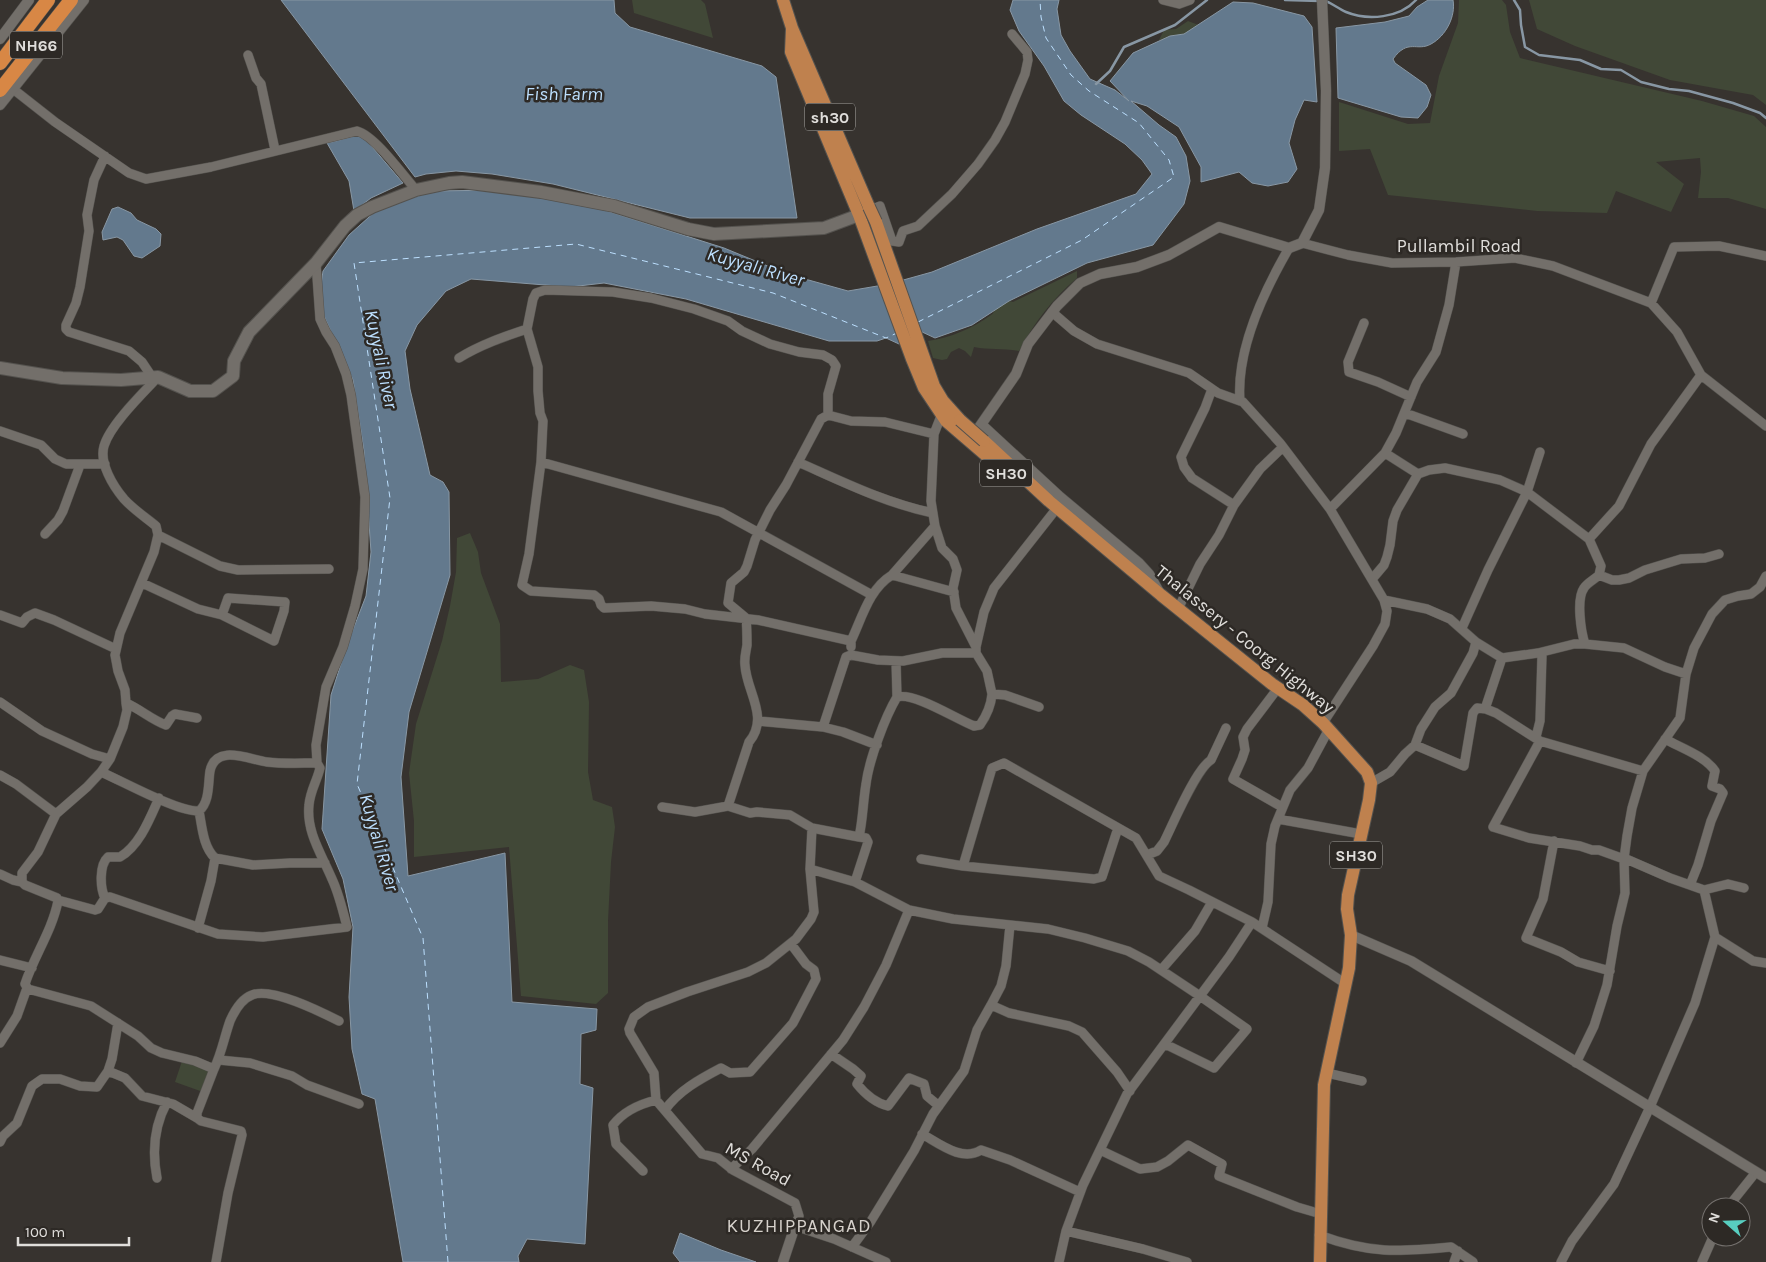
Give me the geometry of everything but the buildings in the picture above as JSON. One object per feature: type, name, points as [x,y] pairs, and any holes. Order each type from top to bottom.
[{"type":"highway","name":"NH66","points":[[0,63],[48,0]]},
{"type":"highway","name":"NH66","points":[[6,90],[71,0]]},
{"type":"main road","name":"sh30","points":[[783,0],[792,28],[864,211]]},
{"type":"main road","points":[[0,368],[62,378],[121,380],[155,377],[190,391],[213,391],[233,376],[234,360],[249,332],[316,263],[344,226],[372,207],[416,190],[462,182],[541,192],[607,204],[688,229],[714,234],[824,228],[864,211]]},
{"type":"main road","name":"Thalassery - Coorg Highway","points":[[864,211],[876,222],[934,386],[943,401],[960,420],[1049,501],[1161,595],[1278,688],[1304,705],[1362,764],[1368,772],[1371,783]]},
{"type":"main road","name":"SH30","points":[[864,211],[883,281],[907,345],[924,388],[941,416],[1083,540],[1116,566],[1136,574]]},
{"type":"main road","name":"SH30","points":[[1320,1262],[1324,1086],[1351,955],[1347,901],[1371,783]]},
{"type":"street","points":[[0,39],[29,0]]},
{"type":"street","points":[[0,105],[6,90],[84,0]]},
{"type":"street","points":[[1162,0],[1179,4],[1190,0]]},
{"type":"street","points":[[969,442],[982,426],[1016,374],[1028,344],[1052,312],[1080,283],[1100,274],[1137,267],[1169,255],[1219,227],[1289,248],[1302,243],[1319,210],[1325,168],[1326,91],[1322,5]]},
{"type":"street","points":[[864,211],[880,206],[892,241],[899,242],[903,231],[918,226],[952,194],[978,164],[1005,122],[1025,74],[1028,60],[1027,52],[1012,34]]},
{"type":"street","points":[[248,55],[260,84],[275,150]]},
{"type":"street","points":[[6,90],[129,172],[146,179],[211,167],[357,131],[364,133],[373,141],[416,190]]},
{"type":"street","points":[[22,882],[22,873],[38,852],[56,814],[102,772],[110,759],[123,727],[127,710],[125,690],[118,671],[115,655],[116,649],[120,632],[142,583],[158,536],[156,526],[124,498],[116,488],[104,464],[103,454],[104,445],[118,420],[155,377],[129,351],[69,332],[66,329],[76,304],[80,287],[89,231],[87,215],[94,180],[105,156]]},
{"type":"street","name":"Pullambil Road","points":[[1302,243],[1348,255],[1392,263],[1456,262],[1515,258],[1553,266],[1650,303],[1677,332],[1701,375],[1766,426]]},
{"type":"street","points":[[1650,303],[1674,247],[1719,246],[1766,256]]},
{"type":"street","points":[[1240,401],[1239,386],[1246,342],[1273,275],[1289,248]]},
{"type":"street","points":[[1330,509],[1385,453],[1405,413],[1417,382],[1436,352],[1449,305],[1456,262]]},
{"type":"street","points":[[105,898],[110,897],[218,934],[263,937],[347,927],[343,908],[325,863],[315,845],[308,808],[310,791],[318,778],[320,768],[317,763],[316,745],[326,686],[343,647],[363,569],[365,497],[351,395],[346,374],[335,346],[320,319],[316,263]]},
{"type":"street","points":[[828,415],[828,394],[836,366],[832,360],[823,355],[800,352],[770,344],[742,331],[728,321],[694,309],[651,298],[613,292],[545,290],[536,293],[527,329],[538,368],[540,413],[543,421],[529,554],[522,585],[531,591],[594,595],[599,599],[604,608],[668,607],[705,614],[746,618],[851,642]]},
{"type":"street","points":[[1052,312],[1083,337],[1097,344],[1189,373],[1218,394],[1243,402],[1283,447],[1330,509],[1384,600],[1387,611],[1385,624],[1326,726],[1308,768],[1290,790],[1282,807],[1271,844],[1268,902],[1262,928]]},
{"type":"street","points":[[1364,323],[1348,362],[1349,372],[1378,382],[1411,398]]},
{"type":"street","points":[[459,358],[490,342],[527,329]]},
{"type":"street","points":[[1588,539],[1619,506],[1651,444],[1701,375]]},
{"type":"street","points":[[1212,389],[1205,408],[1181,457],[1184,467],[1192,478],[1234,504]]},
{"type":"street","points":[[1405,413],[1462,434]]},
{"type":"street","points":[[728,806],[749,742],[755,735],[758,721],[756,702],[745,665],[747,644],[746,618],[728,602],[729,589],[731,583],[744,572],[758,533],[821,419],[828,415],[851,421],[885,422],[934,434]]},
{"type":"street","points":[[897,697],[908,696],[914,698],[974,726],[980,725],[991,706],[992,694],[987,671],[956,608],[954,592],[957,570],[953,560],[942,548],[935,526],[931,501],[934,434],[941,416]]},
{"type":"street","points":[[982,426],[1059,496],[1139,563],[1149,574],[1161,595]]},
{"type":"street","points":[[0,431],[41,445],[55,459],[66,464],[104,464]]},
{"type":"street","points":[[1178,608],[1234,504],[1260,469],[1283,447]]},
{"type":"street","points":[[1462,628],[1488,570],[1527,492],[1540,452]]},
{"type":"street","points":[[1385,453],[1418,474]]},
{"type":"street","points":[[540,462],[721,512],[872,594]]},
{"type":"street","points":[[798,462],[883,498],[913,509],[933,513]]},
{"type":"street","points":[[45,534],[58,520],[63,511],[80,465]]},
{"type":"street","points":[[1372,578],[1384,565],[1390,545],[1396,510],[1418,474],[1429,470],[1445,468],[1500,480],[1527,492],[1588,539],[1601,566],[1599,575],[1584,588],[1581,597],[1581,630],[1585,644]]},
{"type":"street","points":[[976,650],[984,612],[994,588],[1053,513]]},
{"type":"street","points":[[851,655],[851,642],[872,594],[886,579],[892,576],[935,526]]},
{"type":"street","points":[[158,536],[220,566],[238,570],[329,569]]},
{"type":"street","points":[[1599,575],[1612,580],[1619,580],[1681,559],[1705,558],[1719,554]]},
{"type":"street","points":[[892,576],[954,592]]},
{"type":"street","points":[[1576,1062],[1594,1026],[1610,971],[1617,926],[1625,893],[1624,859],[1632,808],[1643,771],[1680,718],[1686,674],[1694,648],[1712,614],[1725,600],[1752,594],[1760,587],[1766,576]]},
{"type":"street","points":[[142,583],[198,609],[222,615],[274,640],[284,611],[285,602],[228,598],[222,615]]},
{"type":"street","points":[[1384,600],[1427,609],[1450,619],[1476,642],[1502,658],[1538,653],[1574,644],[1585,644],[1624,648],[1665,667],[1686,674]]},
{"type":"street","points":[[0,615],[22,623],[35,612],[116,649]]},
{"type":"street","points":[[1371,783],[1390,772],[1415,745],[1421,729],[1435,707],[1451,693],[1474,653],[1476,642]]},
{"type":"street","points":[[823,727],[846,657],[851,655],[878,660],[904,661],[942,653],[976,650]]},
{"type":"street","points":[[1538,653],[1542,654],[1538,739],[1493,827],[1520,836],[1599,850],[1704,890],[1728,884],[1744,888]]},
{"type":"street","points":[[1485,708],[1502,658]]},
{"type":"street","points":[[859,837],[863,820],[866,782],[876,745],[897,697],[896,661]]},
{"type":"street","points":[[1278,688],[1243,737],[1244,750],[1242,759],[1233,779],[1282,807]]},
{"type":"street","points":[[992,694],[1005,695],[1040,707]]},
{"type":"street","points":[[0,702],[42,731],[86,751],[110,759]]},
{"type":"street","points":[[126,703],[138,708],[159,723],[166,725],[175,714],[197,718]]},
{"type":"street","points":[[1415,745],[1464,766],[1473,713],[1477,708],[1485,708],[1538,739],[1643,771]]},
{"type":"street","points":[[758,721],[823,727],[843,732],[876,745]]},
{"type":"street","points":[[1147,855],[1157,851],[1164,842],[1197,776],[1210,760],[1226,728]]},
{"type":"street","points":[[1665,740],[1695,755],[1712,767],[1715,771],[1712,786],[1720,789],[1723,793],[1711,821],[1690,885]]},
{"type":"street","points":[[317,763],[266,762],[244,755],[232,754],[220,757],[212,763],[206,803],[200,811],[203,832],[209,850],[215,858],[253,865],[325,863]]},
{"type":"street","points":[[963,866],[992,768],[1004,763],[1136,838],[1159,876],[1252,922],[1346,984]]},
{"type":"street","points":[[102,772],[183,808],[200,811]]},
{"type":"street","points":[[0,775],[16,784],[56,814]]},
{"type":"street","points":[[105,898],[102,889],[102,873],[105,860],[108,857],[120,857],[130,848],[146,828],[159,798]]},
{"type":"street","points":[[662,806],[695,812],[728,806],[750,814],[757,812],[790,815],[812,828],[866,838],[868,842],[855,882]]},
{"type":"street","points":[[1278,818],[1361,834]]},
{"type":"street","points":[[791,944],[806,964],[814,970],[816,979],[793,1023],[750,1072],[730,1073],[720,1068],[686,1089],[671,1101],[665,1110],[656,1100],[654,1073],[630,1033],[634,1017],[648,1007],[748,972],[766,963],[791,944],[811,920],[814,912],[810,869],[812,828]]},
{"type":"street","points":[[921,859],[963,866],[1094,879],[1102,877],[1118,828]]},
{"type":"street","points":[[1554,841],[1543,899],[1526,938],[1561,952],[1578,962],[1610,971]]},
{"type":"street","points":[[198,928],[211,881],[215,858]]},
{"type":"street","points":[[810,869],[855,882],[909,910],[953,919],[1048,930],[1085,938],[1128,951],[1161,970],[1248,1030],[1214,1068],[1165,1044]]},
{"type":"street","points":[[0,874],[22,882],[58,900],[95,910],[98,909],[105,898]]},
{"type":"street","points":[[1560,1262],[1572,1241],[1614,1184],[1695,1003],[1715,937],[1704,890]]},
{"type":"street","points":[[0,1043],[17,1016],[27,988],[25,984],[47,934],[58,900]]},
{"type":"street","points":[[1161,970],[1195,931],[1212,902]]},
{"type":"street","points":[[731,1169],[752,1149],[843,1040],[864,1007],[886,965],[909,910]]},
{"type":"street","points":[[1059,1262],[1066,1231],[1080,1192],[1130,1091],[1252,922]]},
{"type":"street","points":[[852,1247],[871,1221],[914,1152],[922,1134],[939,1106],[964,1071],[977,1030],[1001,986],[1006,966],[1010,925]]},
{"type":"street","points":[[1351,935],[1411,961],[1766,1178]]},
{"type":"street","points":[[1715,937],[1753,961],[1766,964]]},
{"type":"street","points":[[0,960],[32,968]]},
{"type":"street","points":[[27,988],[91,1006],[118,1023],[151,1048],[162,1053],[195,1061],[214,1069]]},
{"type":"street","points":[[197,1118],[197,1113],[219,1060],[231,1020],[243,1001],[252,994],[261,992],[286,998],[338,1020]]},
{"type":"street","points":[[991,1005],[1010,1013],[1069,1026],[1082,1032],[1117,1072],[1130,1091]]},
{"type":"street","points":[[0,1142],[3,1136],[17,1123],[32,1086],[42,1079],[60,1079],[80,1086],[97,1087],[108,1071],[112,1059],[118,1023]]},
{"type":"street","points":[[831,1054],[861,1076],[857,1084],[863,1092],[882,1104],[888,1106],[909,1078],[924,1084],[927,1096],[939,1106]]},
{"type":"street","points":[[219,1060],[250,1063],[292,1076],[307,1085],[359,1104]]},
{"type":"street","points":[[108,1071],[125,1078],[142,1096],[155,1101],[167,1102],[201,1121],[241,1131],[242,1135],[230,1184],[216,1262]]},
{"type":"street","points":[[1327,1074],[1362,1081]]},
{"type":"street","points":[[643,1171],[616,1144],[613,1126],[618,1119],[640,1104],[656,1100]]},
{"type":"street","points":[[157,1178],[154,1156],[155,1138],[167,1102]]},
{"type":"street","name":"MS Road","points":[[665,1110],[702,1154],[718,1158],[731,1169],[794,1203],[799,1216],[795,1226]]},
{"type":"street","points":[[922,1134],[961,1154],[968,1156],[981,1150],[1010,1160],[1080,1192]]},
{"type":"street","points":[[1100,1150],[1140,1169],[1157,1167],[1168,1162],[1188,1145],[1222,1164],[1219,1176],[1297,1207],[1321,1214]]},
{"type":"street","points":[[1736,1197],[1756,1172]]},
{"type":"street","points":[[783,1262],[795,1226],[834,1238],[886,1262]]},
{"type":"street","points":[[1066,1231],[1143,1248],[1187,1262]]},
{"type":"street","points":[[1320,1235],[1340,1243],[1381,1251],[1408,1252],[1451,1247],[1473,1262]]},
{"type":"street","points":[[1702,1262],[1708,1247]]},
{"type":"street","points":[[1454,1262],[1458,1250]]},
{"type":"green space","points":[[632,0],[701,0],[705,4],[713,38],[634,13]]},
{"type":"green space","points":[[1459,0],[1502,0],[1506,5],[1510,32],[1520,58],[1702,101],[1754,116],[1766,127],[1766,209],[1728,198],[1698,198],[1701,172],[1700,158],[1656,162],[1684,184],[1671,212],[1616,191],[1607,213],[1537,211],[1388,195],[1370,149],[1339,151],[1339,102],[1408,124],[1430,123],[1439,76],[1458,23]]},
{"type":"green space","points":[[1529,0],[1766,0],[1766,105],[1753,95],[1670,80],[1575,46],[1537,29]]},
{"type":"green space","points":[[1188,21],[1209,29],[1176,45],[1159,40],[1164,30],[1176,29]]},
{"type":"green space","points":[[1077,271],[1077,278],[1045,312],[1019,351],[974,347],[971,357],[959,348],[951,352],[947,359],[933,358],[928,341],[945,338],[969,328],[992,315],[995,309],[1009,301],[1013,302]]},
{"type":"green space","points":[[470,533],[478,552],[481,573],[500,624],[501,682],[538,679],[570,665],[584,670],[589,702],[588,772],[593,800],[612,807],[615,827],[608,921],[608,993],[596,1004],[521,996],[509,847],[414,857],[414,821],[409,773],[416,724],[442,641],[450,606],[456,572],[457,538]]},
{"type":"green space","points":[[182,1061],[211,1070],[203,1092],[175,1082]]},
{"type":"water","name":"Fish Farm","points":[[281,0],[614,0],[615,13],[630,27],[762,66],[776,77],[797,218],[690,218],[553,184],[492,174],[456,171],[415,177]]},
{"type":"water","name":"Kuyyali River","points":[[1013,0],[1059,0],[1057,9],[1061,35],[1070,51],[1090,79],[1115,90],[1129,101],[1110,81],[1133,53],[1170,36],[1184,34],[1233,2],[1253,3],[1304,16],[1312,27],[1317,102],[1304,100],[1295,120],[1289,143],[1297,169],[1288,182],[1268,186],[1252,183],[1239,172],[1201,182],[1201,167],[1179,127],[1147,106],[1131,101],[1176,137],[1186,156],[1190,181],[1184,204],[1153,245],[1087,263],[1009,301],[972,325],[935,338],[920,331],[899,344],[886,338],[877,341],[829,341],[686,299],[604,283],[570,287],[471,279],[446,291],[417,325],[405,351],[410,389],[430,475],[443,482],[449,492],[450,575],[409,712],[401,777],[408,876],[505,853],[512,1002],[597,1009],[596,1030],[581,1034],[580,1084],[593,1088],[585,1244],[527,1239],[518,1256],[519,1262],[403,1262],[375,1099],[362,1094],[352,1049],[349,997],[353,927],[343,879],[322,829],[331,695],[347,645],[366,596],[371,552],[364,451],[353,380],[324,316],[320,292],[323,271],[349,235],[379,208],[434,191],[498,190],[579,202],[724,248],[787,274],[848,291],[889,284],[932,272],[1037,229],[1136,194],[1152,174],[1142,160],[1125,144],[1081,115],[1064,101],[1044,66],[1019,31],[1010,10]]},
{"type":"water","points":[[1428,0],[1453,0],[1454,6],[1449,25],[1441,36],[1431,44],[1421,47],[1408,47],[1398,53],[1393,59],[1395,63],[1426,85],[1431,95],[1427,107],[1418,118],[1401,117],[1338,98],[1336,28],[1385,22],[1409,16],[1417,7]]},
{"type":"water","points":[[362,135],[403,183],[371,198],[354,211],[349,181],[327,143]]},
{"type":"water","points":[[118,207],[131,213],[137,220],[156,229],[161,234],[160,246],[142,258],[134,256],[123,240],[117,237],[103,240],[102,232],[112,209]]},
{"type":"water","points":[[680,1233],[756,1262],[680,1262],[673,1253]]},
{"type":"waterway","points":[[1096,84],[1110,71],[1124,47],[1175,25],[1207,0]]},
{"type":"waterway","points":[[1285,0],[1320,1]]},
{"type":"waterway","points":[[1326,1],[1346,12],[1374,17],[1401,11],[1416,0]]},
{"type":"waterway","points":[[1514,0],[1520,10],[1525,47],[1539,55],[1580,60],[1601,69],[1621,70],[1641,82],[1669,89],[1689,91],[1733,103],[1760,113],[1766,118]]},
{"type":"ferry route","points":[[918,322],[1082,240],[1174,177],[1169,160],[1139,123],[1089,91],[1071,75],[1046,38],[1041,17],[1040,0]]},
{"type":"ferry route","points":[[448,1262],[423,938],[357,784],[390,498],[354,263],[576,244],[773,293],[886,338],[897,333]]},
{"type":"district","name":"KUZHIPPANGAD","points":[[799,1225]]}]
